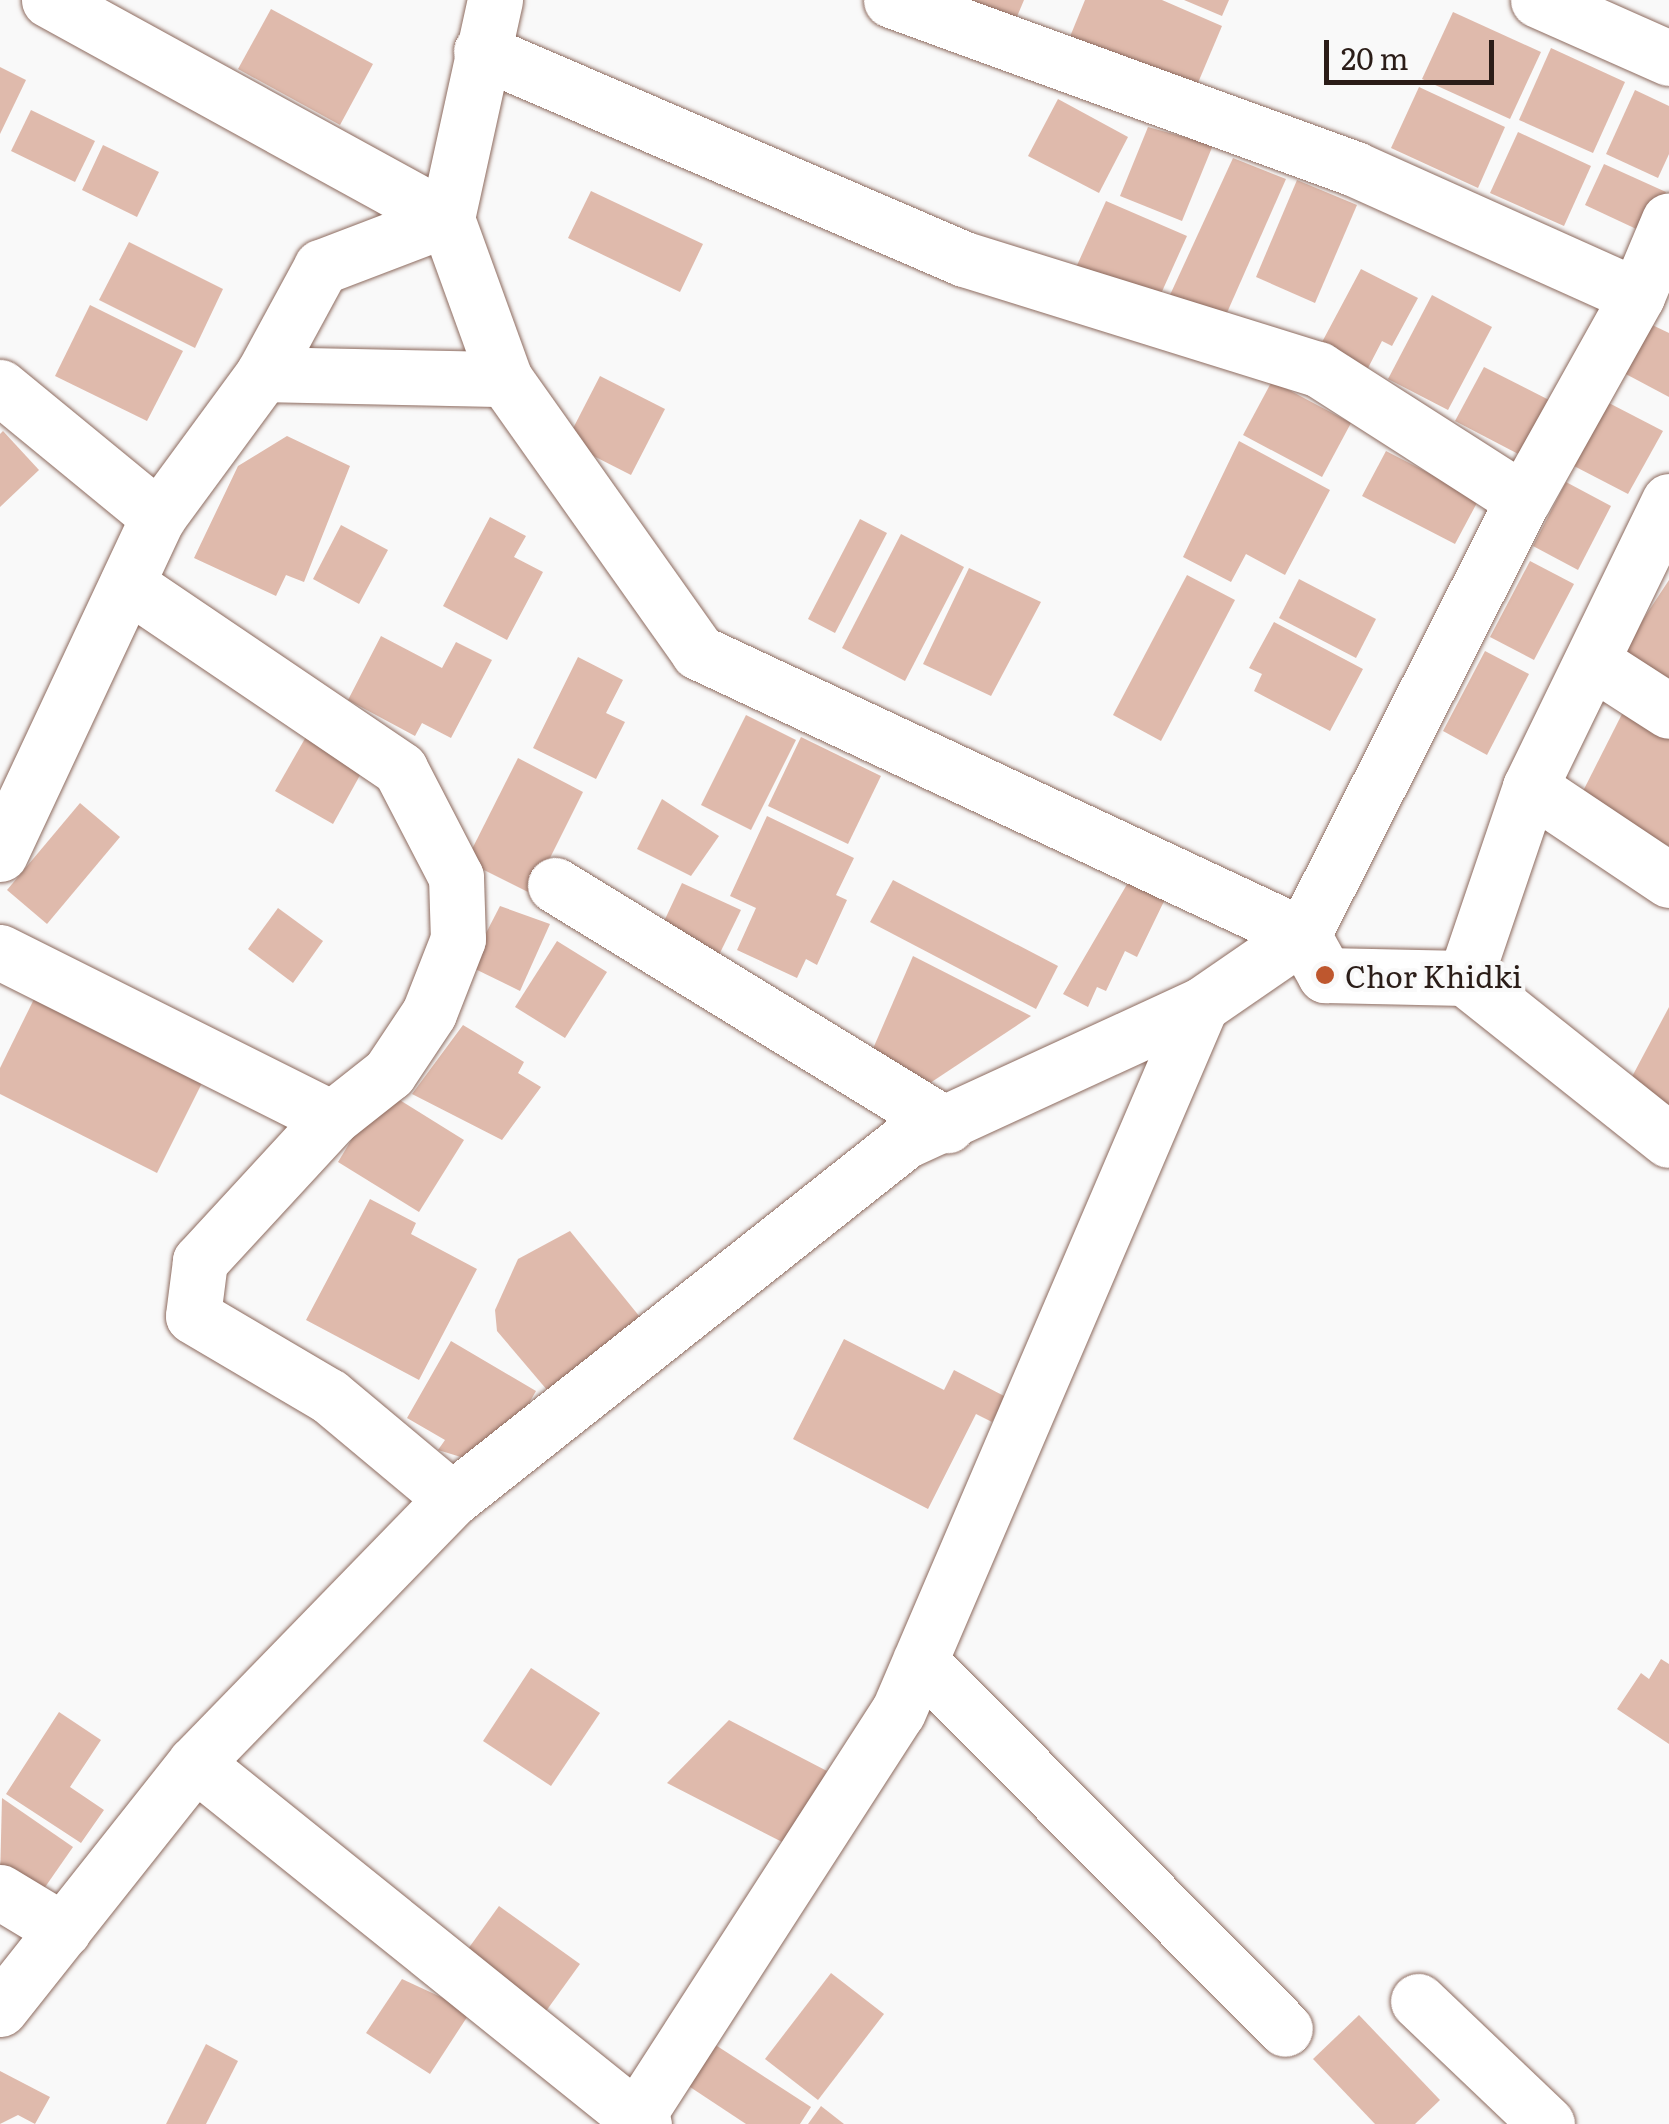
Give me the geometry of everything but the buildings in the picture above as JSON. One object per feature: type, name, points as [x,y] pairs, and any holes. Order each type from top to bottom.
[{"type":"street","points":[[49,0],[446,218]]},
{"type":"street","points":[[891,0],[1355,169],[1637,296]]},
{"type":"street","points":[[1538,0],[1669,58]]},
{"type":"street","points":[[1523,500],[1318,369],[964,259],[488,26],[446,218],[505,379],[698,652],[1302,934],[1325,975],[1465,978],[1669,1140]]},
{"type":"street","points":[[0,854],[158,517],[263,374],[321,268],[446,218]]},
{"type":"street","points":[[0,2009],[196,1764],[452,1499],[905,1140],[947,1125],[1201,1005],[1302,934],[1523,500],[1637,296],[1669,220]]},
{"type":"street","points":[[263,374],[505,379]]},
{"type":"street","points":[[0,387],[158,517]]},
{"type":"street","points":[[1465,978],[1530,788],[1668,506]]},
{"type":"street","points":[[126,584],[400,769],[456,877],[458,939],[430,1013],[389,1074],[332,1118],[200,1261],[194,1316],[330,1396],[452,1499]]},
{"type":"street","points":[[1593,662],[1669,711]]},
{"type":"street","points":[[1530,788],[1669,880]]},
{"type":"street","points":[[554,885],[947,1125]]},
{"type":"street","points":[[0,952],[332,1118]]},
{"type":"street","points":[[196,1764],[638,2122],[898,1712],[1201,1005]]},
{"type":"street","points":[[920,1661],[1285,2029]]},
{"type":"street","points":[[0,1892],[63,1930]]},
{"type":"street","points":[[1418,2001],[1547,2124]]},
{"type":"place","name":"Chor Khidki","points":[[1325,975]]}]
